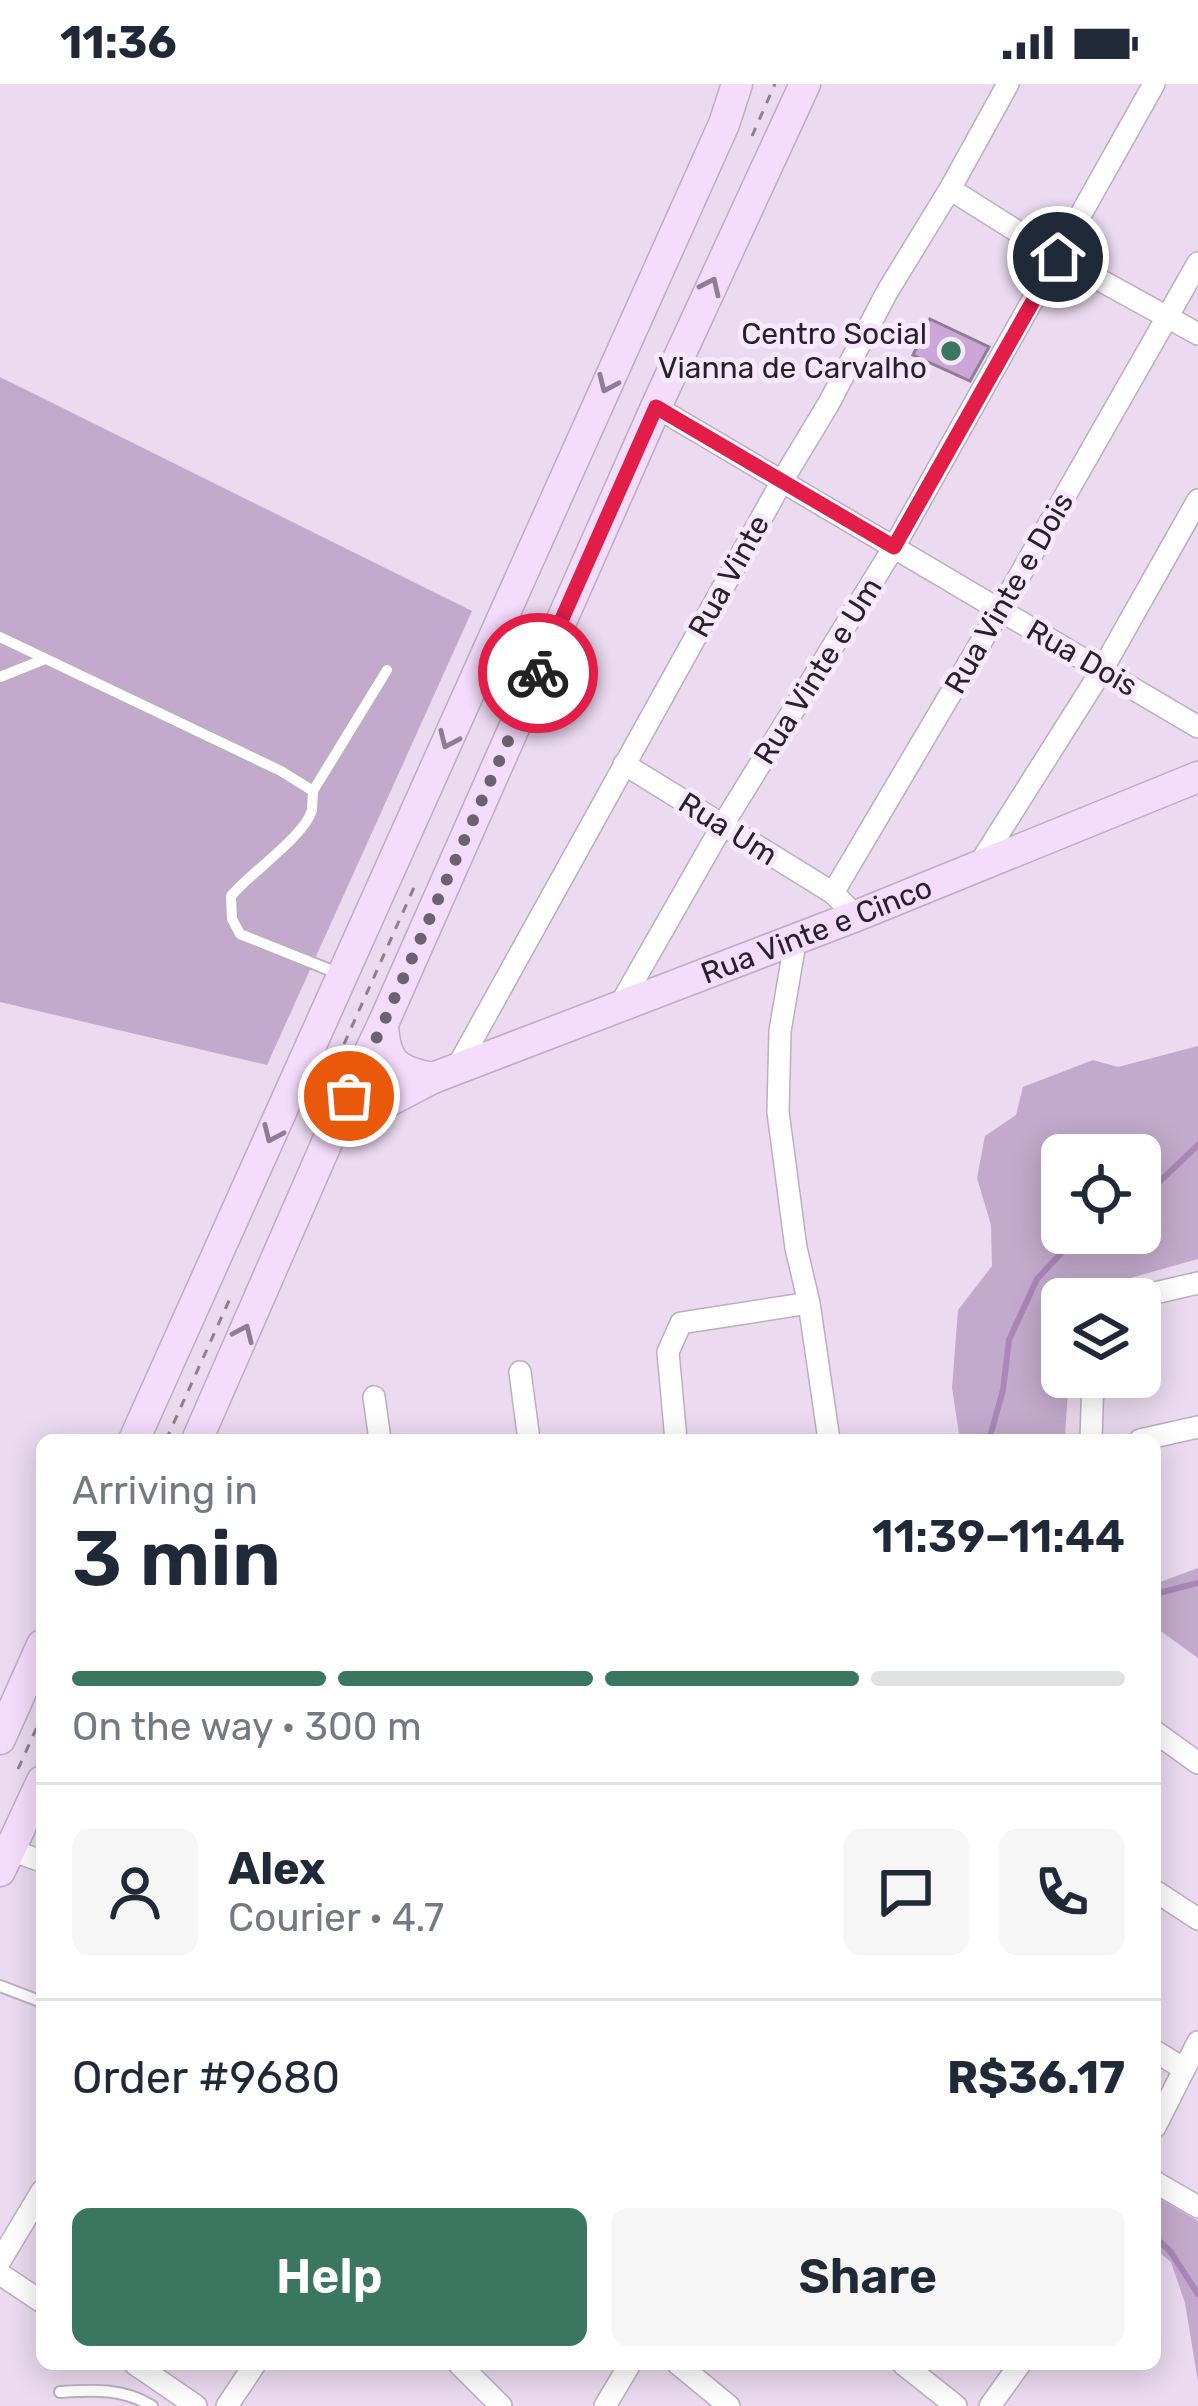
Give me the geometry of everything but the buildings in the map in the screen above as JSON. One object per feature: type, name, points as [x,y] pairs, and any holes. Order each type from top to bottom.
[{"type":"main road","points":[[137,1434],[724,124],[737,84]]},
{"type":"main road","points":[[200,1434],[656,407],[806,84]]},
{"type":"main road","name":"Rua Vinte e Cinco","points":[[332,1131],[444,1074],[856,916],[1196,775]]},
{"type":"main road","points":[[383,1024],[384,1050],[395,1065],[413,1074],[444,1074]]},
{"type":"main road","points":[[0,1739],[36,1659]]},
{"type":"main road","points":[[5,1861],[29,1777]]},
{"type":"street","name":"Rua Vinte","points":[[444,1074],[1008,84]]},
{"type":"street","name":"Rua Vinte e Um","points":[[620,1005],[722,826],[894,547],[1154,84]]},
{"type":"street","points":[[950,189],[1058,257],[1198,334]]},
{"type":"street","name":"Rua Vinte e Dois","points":[[833,893],[1198,263]]},
{"type":"street","name":"Rua Dois","points":[[656,407],[1198,727]]},
{"type":"street","points":[[980,863],[1102,670],[1198,500]]},
{"type":"street","name":"Rua Um","points":[[624,764],[833,893]]},
{"type":"street","points":[[833,893],[856,916]]},
{"type":"street","points":[[796,938],[780,1031],[778,1112],[828,1434]]},
{"type":"street","points":[[1161,1291],[1198,1282]]},
{"type":"street","points":[[675,1434],[668,1352],[681,1323],[809,1303]]},
{"type":"street","points":[[520,1372],[528,1434]]},
{"type":"street","points":[[374,1397],[379,1434]]},
{"type":"street","points":[[1091,1434],[1092,1398]]},
{"type":"street","points":[[1161,1435],[1198,1427]]},
{"type":"street","points":[[1161,1736],[1198,1763]]},
{"type":"street","points":[[5,1861],[36,1861]]},
{"type":"street","points":[[1161,1895],[1198,1919]]},
{"type":"street","points":[[1161,2115],[1198,2042]]},
{"type":"street","points":[[1161,2055],[1184,2069]]},
{"type":"street","points":[[1161,2185],[1198,2207]]},
{"type":"street","points":[[0,2261],[36,2201]]},
{"type":"street","points":[[0,2274],[36,2298]]},
{"type":"street","points":[[144,2370],[196,2406]]},
{"type":"street","points":[[227,2406],[251,2370]]},
{"type":"street","points":[[465,2370],[501,2406]]},
{"type":"street","points":[[605,2406],[626,2370]]},
{"type":"street","points":[[685,2370],[729,2406]]},
{"type":"street","points":[[911,2370],[956,2406]]},
{"type":"street","points":[[990,2406],[1016,2370]]},
{"type":"lane","points":[[0,638],[313,790]]},
{"type":"lane","points":[[0,677],[45,659]]},
{"type":"lane","points":[[343,976],[241,934],[232,919],[231,896],[302,831],[312,810],[313,790],[387,670]]},
{"type":"lane","points":[[0,1986],[36,2000]]},
{"type":"lane","points":[[60,2392],[103,2390],[152,2406]]},
{"type":"path","points":[[29,1777],[36,1744]]},
{"type":"shaded area","points":[[0,377],[472,611],[267,1065],[0,1002]]},
{"type":"shaded area","points":[[1198,1046],[1198,1259],[1130,1278],[1041,1278],[1041,1398],[1068,1398],[1065,1434],[959,1434],[952,1388],[958,1310],[992,1266],[991,1225],[977,1178],[985,1136],[1016,1115],[1023,1087],[1093,1060],[1118,1067]]},
{"type":"shaded area","points":[[1198,1568],[1198,1658],[1161,1631],[1161,1582]]},
{"type":"shaded area","points":[[1161,2199],[1198,2221],[1198,2382],[1185,2303],[1171,2262],[1161,2254]]},
{"type":"waterway","points":[[1161,1180],[1198,1145]]},
{"type":"waterway","points":[[991,1434],[1003,1390],[1009,1340],[1037,1279],[1060,1254]]},
{"type":"waterway","points":[[1161,1592],[1198,1583]]},
{"type":"waterway","points":[[1161,2243],[1198,2294]]},
{"type":"way so far","points":[[349,1096],[538,673]]},
{"type":"place","name":"Centro Social Vianna de Carvalho","points":[[951,351]]},
{"type":"route","points":[[538,673],[656,407],[894,547],[1058,257]]}]
